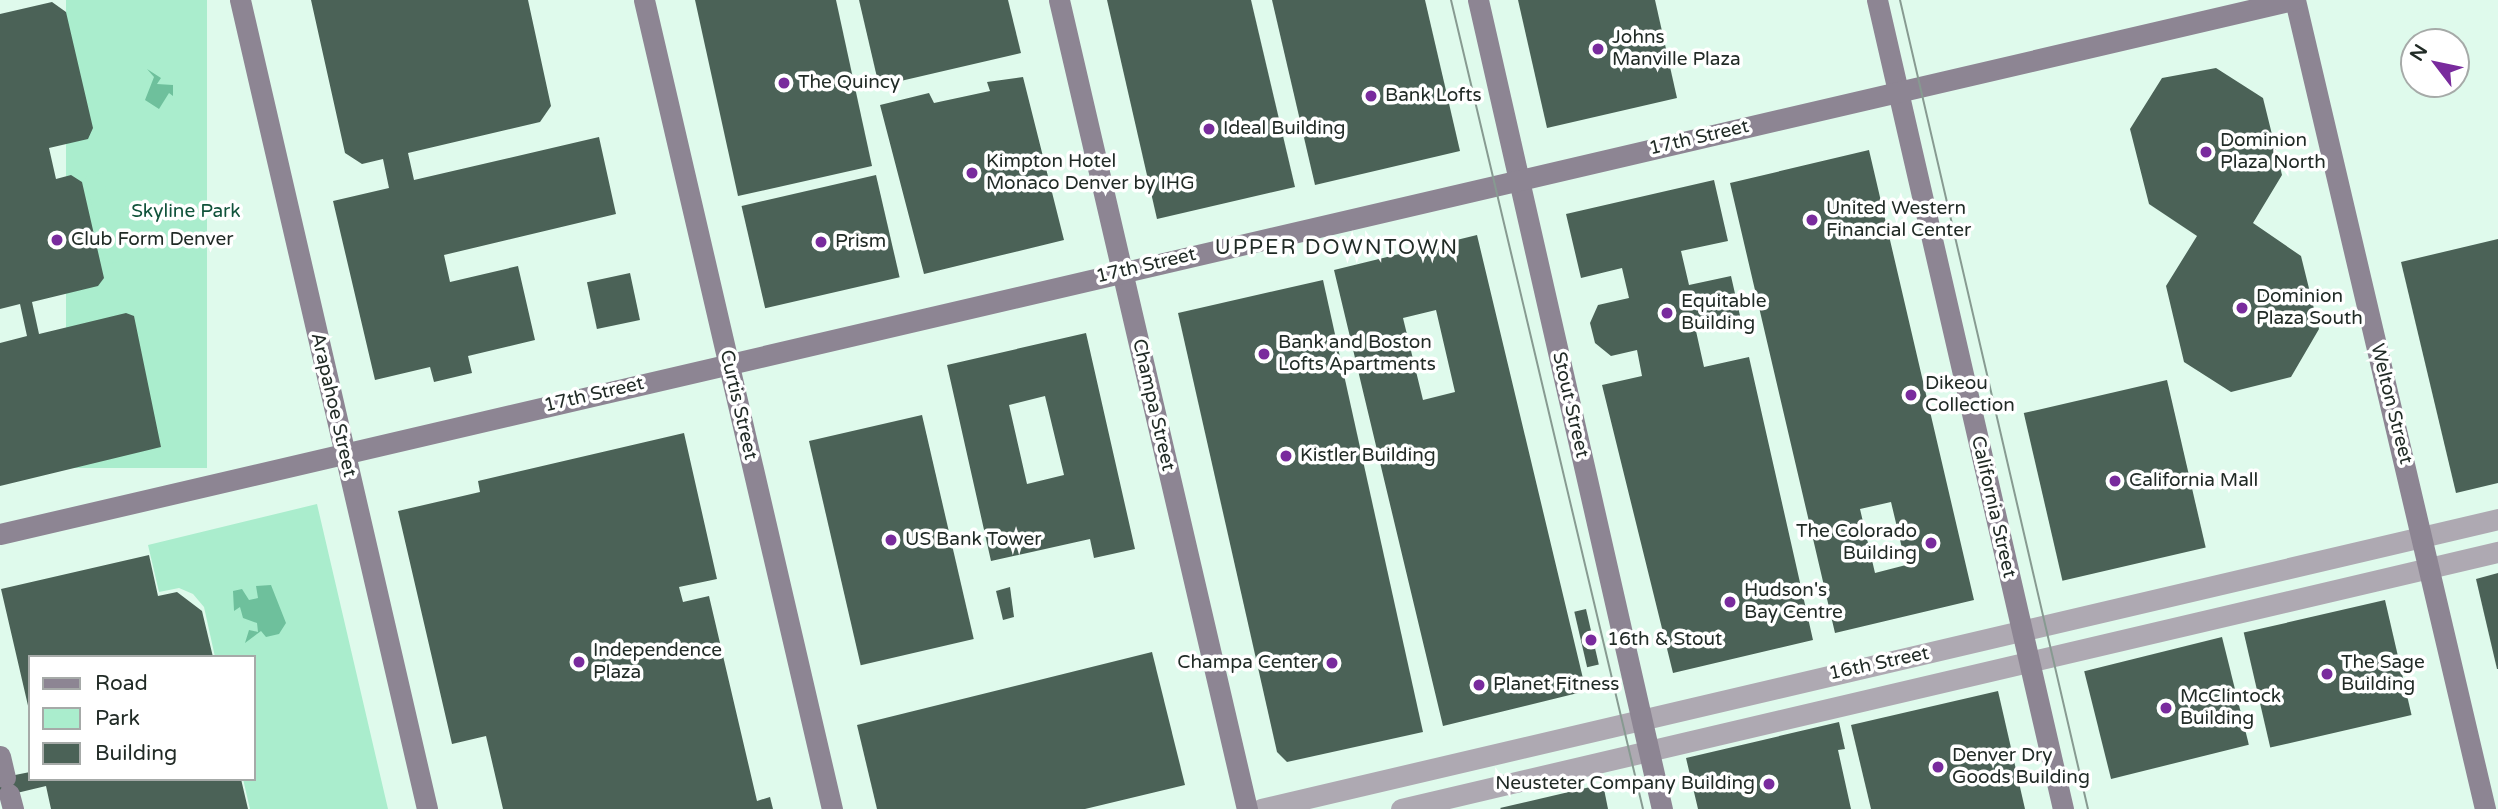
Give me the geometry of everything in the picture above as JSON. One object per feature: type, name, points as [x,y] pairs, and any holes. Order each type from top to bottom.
[{"type":"main road","name":"Arapahoe Street","points":[[240,0],[427,809]]},
{"type":"main road","name":"Curtis Street","points":[[644,0],[832,809]]},
{"type":"main road","name":"Champa Street","points":[[1059,0],[1247,809]]},
{"type":"main road","name":"Stout Street","points":[[1478,0],[1662,809]]},
{"type":"main road","name":"California Street","points":[[1877,0],[2063,809]]},
{"type":"main road","name":"17th Street","points":[[0,534],[2294,0]]},
{"type":"main road","name":"Welton Street","points":[[2294,0],[2423,536],[2485,809]]},
{"type":"main road","points":[[0,755],[9,794]]},
{"type":"street","name":"16th Street","points":[[1261,809],[1641,716],[2021,631],[2498,519]]},
{"type":"street","name":"16th Street","points":[[1401,809],[1648,747],[2498,552]]},
{"type":"green space","name":"Skyline Park","points":[[66,0],[207,0],[207,468],[66,468]]},
{"type":"green space","points":[[102,173],[122,261],[106,265],[85,177]]},
{"type":"green space","points":[[317,504],[388,809],[250,809],[243,781],[256,781],[256,655],[215,655],[204,607],[193,594],[179,588],[159,592],[148,545]]},
{"type":"shaded area","points":[[147,69],[161,78],[157,84],[173,85],[173,96],[169,93],[159,109],[145,100],[154,77]]},
{"type":"shaded area","points":[[271,585],[286,623],[279,634],[266,637],[261,631],[245,643],[249,630],[258,632],[257,623],[243,618],[240,607],[234,611],[233,591],[242,589],[249,600],[258,598],[256,586]]},
{"type":"building","points":[[311,0],[528,0],[551,106],[540,122],[408,153],[414,180],[599,137],[616,214],[444,255],[450,282],[518,266],[535,340],[468,356],[472,373],[434,382],[430,367],[375,380],[333,201],[389,188],[383,159],[362,164],[345,153]]},
{"type":"building","name":"The Quincy","points":[[695,0],[836,0],[872,166],[738,196]]},
{"type":"building","points":[[859,0],[1008,0],[1021,53],[879,86]]},
{"type":"building","name":"Ideal Building","points":[[1107,0],[1251,0],[1295,187],[1157,219]]},
{"type":"building","name":"Bank Lofts","points":[[1272,0],[1425,0],[1460,151],[1315,185]]},
{"type":"building","name":"Johns Manville Plaza","points":[[1518,0],[1655,0],[1677,98],[1547,128]]},
{"type":"building","points":[[52,2],[66,12],[93,128],[88,139],[49,148],[56,179],[71,175],[82,182],[104,278],[98,286],[32,302],[39,334],[126,313],[134,316],[161,447],[0,486],[0,343],[27,336],[20,304],[0,309],[0,14]]},
{"type":"building","points":[[2216,68],[2263,98],[2282,175],[2253,223],[2301,256],[2319,329],[2291,377],[2231,392],[2184,362],[2166,286],[2197,236],[2149,204],[2130,129],[2162,78]]},
{"type":"building","name":"Kimpton Hotel Monaco Denver by IHG","points":[[1023,77],[1064,240],[924,274],[880,105],[929,93],[934,103],[990,91],[987,82]]},
{"type":"building","points":[[1869,150],[1974,600],[1835,633],[1730,183]],"holes":[[[1891,502],[1906,565],[1875,573],[1860,509]]]},
{"type":"building","name":"Prism","points":[[876,175],[900,277],[765,308],[742,206]]},
{"type":"building","points":[[1714,180],[1728,241],[1681,251],[1689,285],[1731,276],[1741,320],[1696,331],[1704,367],[1749,357],[1813,640],[1673,673],[1602,385],[1642,376],[1637,350],[1611,356],[1595,343],[1590,323],[1598,305],[1629,298],[1622,268],[1581,278],[1566,214]]},
{"type":"building","points":[[1477,235],[1586,691],[1443,726],[1334,270]],"holes":[[[1436,310],[1455,392],[1423,400],[1403,318]]]},
{"type":"building","points":[[2498,239],[2498,483],[2456,493],[2401,262]]},
{"type":"building","points":[[630,273],[640,320],[597,329],[587,282]]},
{"type":"building","points":[[1323,280],[1423,732],[1287,762],[1277,752],[1178,313]]},
{"type":"building","points":[[1086,333],[1135,549],[1094,558],[1090,539],[991,561],[947,365]],"holes":[[[1045,396],[1064,475],[1027,484],[1009,405]]]},
{"type":"building","name":"California Mall","points":[[2167,380],[2206,548],[2062,581],[2024,413]]},
{"type":"building","name":"US Bank Tower","points":[[922,415],[974,639],[861,665],[809,441]]},
{"type":"building","name":"Independence Plaza","points":[[684,433],[717,579],[679,587],[683,602],[709,596],[757,801],[770,797],[773,809],[503,809],[486,736],[452,744],[398,511],[480,492],[478,481]]},
{"type":"building","points":[[149,555],[158,596],[177,592],[202,611],[213,655],[28,655],[28,706],[1,589]]},
{"type":"building","points":[[2498,573],[2498,669],[2497,669],[2476,579]]},
{"type":"building","points":[[1010,587],[1014,617],[1003,620],[996,591]]},
{"type":"building","name":"The Sage Building","points":[[2385,600],[2412,715],[2270,748],[2244,633]]},
{"type":"building","points":[[1586,609],[1599,665],[1587,667],[1574,612]]},
{"type":"building","name":"McClintock Building","points":[[2222,637],[2249,745],[2111,779],[2084,671]]},
{"type":"building","points":[[1152,652],[1185,785],[1085,809],[877,809],[857,725]]},
{"type":"building","name":"Denver Dry Goods Building","points":[[1998,691],[2025,809],[1871,809],[1851,725]]},
{"type":"building","name":"Neusteter Company Building","points":[[1839,722],[1845,749],[1838,750],[1851,809],[1698,809],[1686,758]]},
{"type":"building","points":[[28,772],[28,781],[241,781],[248,809],[51,809],[46,786],[0,797],[0,778]]},
{"type":"building","points":[[1603,784],[1608,809],[1500,808]]},
{"type":"tram line","points":[[1451,0],[1643,809]]},
{"type":"tram line","points":[[1900,0],[2088,809]]},
{"type":"place","name":"Johns Manville Plaza","points":[[1598,49]]},
{"type":"place","name":"The Quincy","points":[[784,83]]},
{"type":"place","name":"Bank Lofts","points":[[1371,96]]},
{"type":"place","name":"Ideal Building","points":[[1209,129]]},
{"type":"place","name":"Dominion Plaza North","points":[[2206,152]]},
{"type":"place","name":"Kimpton Hotel Monaco Denver by IHG","points":[[972,173]]},
{"type":"place","name":"United Western Financial Center","points":[[1812,220]]},
{"type":"place","name":"Club Form Denver","points":[[57,240]]},
{"type":"place","name":"Prism","points":[[821,242]]},
{"type":"place","name":"Dominion Plaza South","points":[[2242,308]]},
{"type":"place","name":"Equitable Building","points":[[1667,313]]},
{"type":"place","name":"Bank and Boston Lofts Apartments","points":[[1264,354]]},
{"type":"place","name":"Dikeou Collection","points":[[1911,395]]},
{"type":"place","name":"Kistler Building","points":[[1286,456]]},
{"type":"place","name":"California Mall","points":[[2115,481]]},
{"type":"place","name":"US Bank Tower","points":[[891,540]]},
{"type":"place","name":"The Colorado Building","points":[[1931,543]]},
{"type":"place","name":"Hudson's Bay Centre","points":[[1730,602]]},
{"type":"place","name":"16th & Stout","points":[[1591,640]]},
{"type":"place","name":"Independence Plaza","points":[[579,662]]},
{"type":"place","name":"Champa Center","points":[[1332,663]]},
{"type":"place","name":"The Sage Building","points":[[2327,674]]},
{"type":"place","name":"Planet Fitness","points":[[1479,685]]},
{"type":"place","name":"McClintock Building","points":[[2166,708]]},
{"type":"place","name":"Denver Dry Goods Building","points":[[1938,767]]},
{"type":"place","name":"Neusteter Company Building","points":[[1769,784]]},
{"type":"district","name":"UPPER DOWNTOWN","points":[[1337,248]]}]
